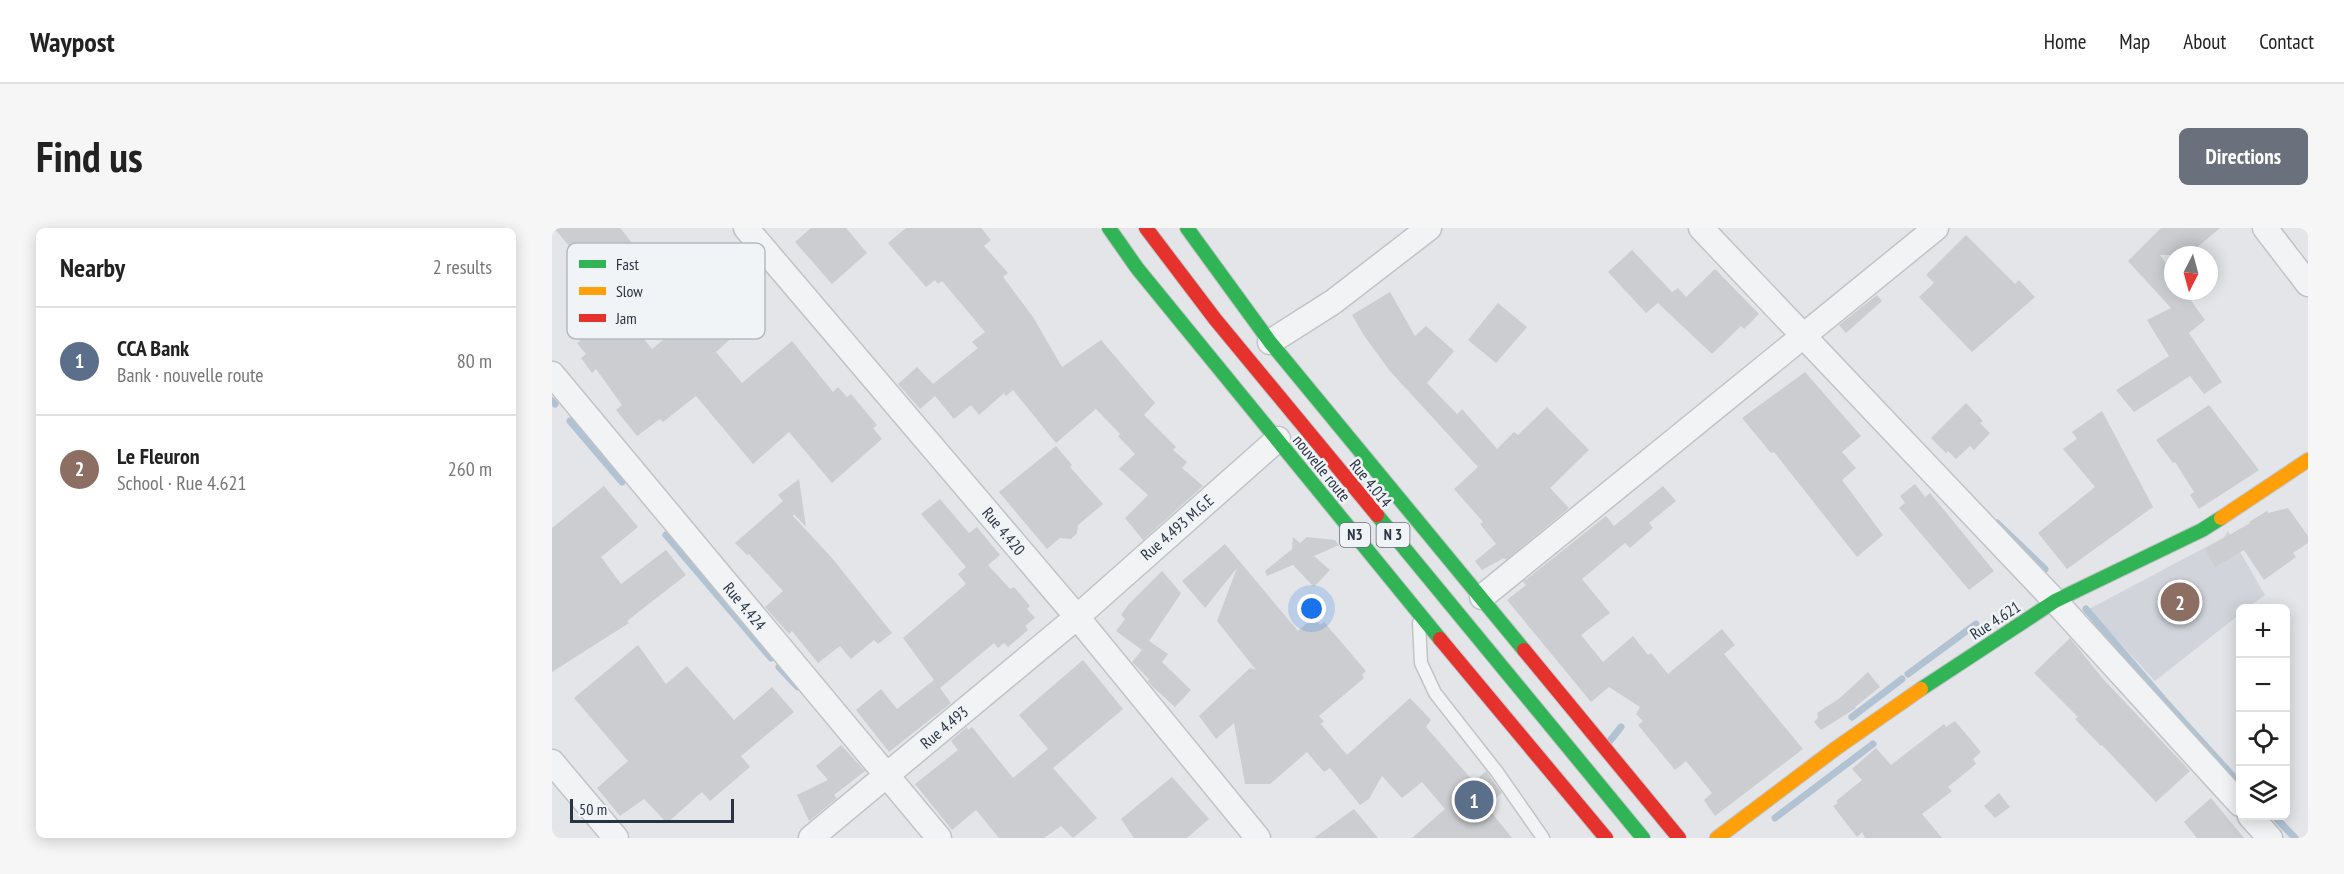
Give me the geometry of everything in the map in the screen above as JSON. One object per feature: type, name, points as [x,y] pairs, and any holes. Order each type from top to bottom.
[{"type":"main road","name":"nouvelle route","points":[[1109,228],[1137,268],[1606,838]]},
{"type":"main road","name":"Rue 4.014","points":[[1146,228],[1268,386],[1453,606],[1643,838]]},
{"type":"main road","points":[[1187,228],[1270,342],[1679,838]]},
{"type":"main road","name":"Rue 4.621","points":[[1717,838],[1939,676],[2055,601],[2202,530],[2308,460]]},
{"type":"street","name":"Rue 4.420","points":[[746,228],[759,243]]},
{"type":"street","points":[[1270,342],[1333,302],[1429,228]]},
{"type":"street","points":[[1701,228],[2055,601],[2236,799]]},
{"type":"street","points":[[1482,597],[1936,228]]},
{"type":"street","points":[[2265,228],[2308,284]]},
{"type":"street","name":"Rue 4.420","points":[[765,250],[1077,616],[1258,838]]},
{"type":"street","name":"Rue 4.424","points":[[552,374],[939,838]]},
{"type":"street","name":"Rue 4.493 M.G.E","points":[[1077,616],[1278,439]]},
{"type":"street","name":"Rue 4.493","points":[[811,838],[1077,616]]},
{"type":"street","points":[[552,762],[616,838]]},
{"type":"street","points":[[2254,820],[2270,838]]},
{"type":"lane","points":[[1419,613],[1421,663],[1435,693],[1497,772],[1543,838]]},
{"type":"shaded area","points":[[2228,531],[2265,595],[2253,604],[2236,604],[2236,617],[2155,681],[2089,609],[2223,538]]},
{"type":"building","points":[[554,228],[620,228],[632,243],[567,243]]},
{"type":"building","points":[[811,228],[846,228],[867,253],[832,284],[795,242]]},
{"type":"building","points":[[906,228],[981,228],[991,240],[984,246],[1008,273],[1003,277],[1033,317],[1062,367],[1101,340],[1155,403],[1144,415],[1176,447],[1173,450],[1187,462],[1182,468],[1203,486],[1143,540],[1125,518],[1148,495],[1119,469],[1135,454],[1096,409],[1056,443],[1013,390],[1006,396],[1004,393],[979,415],[971,405],[954,419],[935,396],[920,409],[898,384],[917,367],[933,384],[978,348],[972,342],[985,332],[942,281],[938,284],[935,280],[926,287],[888,243]]},
{"type":"building","points":[[2161,228],[2220,228],[2199,246],[2164,246],[2164,255],[2160,255],[2164,261],[2164,300],[2191,300],[2205,320],[2189,333],[2222,382],[2204,394],[2190,376],[2134,412],[2116,390],[2169,356],[2147,320],[2171,308],[2128,261]]},
{"type":"building","points":[[1966,235],[2015,284],[2019,280],[2035,297],[1972,352],[1919,297],[1934,283],[1926,275]]},
{"type":"building","points":[[1632,250],[1672,292],[1678,288],[1686,297],[1715,269],[1759,314],[1744,329],[1741,326],[1712,354],[1658,303],[1646,313],[1608,272]]},
{"type":"building","points":[[1390,292],[1415,336],[1426,326],[1454,351],[1427,383],[1457,414],[1462,409],[1497,449],[1514,432],[1518,435],[1547,407],[1589,450],[1550,488],[1569,508],[1506,560],[1504,558],[1482,570],[1475,561],[1496,544],[1480,524],[1483,522],[1454,489],[1478,467],[1389,370],[1352,315]]},
{"type":"building","points":[[1877,295],[1882,301],[1846,333],[1839,325]]},
{"type":"building","points":[[1498,303],[1527,327],[1496,363],[1468,340]]},
{"type":"building","points":[[582,339],[644,339],[652,349],[664,339],[730,339],[716,352],[742,383],[792,341],[833,392],[838,387],[847,397],[851,394],[877,425],[873,428],[882,439],[832,483],[789,432],[753,464],[696,396],[663,422],[660,419],[637,436],[616,410],[622,405],[596,369],[592,373],[581,358],[586,354],[577,343]]},
{"type":"building","points":[[1805,372],[1861,436],[1842,452],[1856,468],[1842,480],[1883,535],[1857,557],[1774,452],[1771,453],[1742,418]]},
{"type":"building","points":[[1966,403],[1983,421],[1980,423],[1990,433],[1974,450],[1970,446],[1956,459],[1948,451],[1946,453],[1931,438]]},
{"type":"building","points":[[2209,405],[2259,470],[2199,509],[2190,495],[2194,492],[2175,462],[2173,463],[2156,440]]},
{"type":"building","points":[[2102,411],[2153,507],[2067,569],[2038,533],[2095,487],[2063,449],[2077,439],[2072,432]]},
{"type":"building","points":[[1056,446],[1072,465],[1070,467],[1103,504],[1078,525],[1077,533],[1071,539],[1060,538],[1047,549],[999,492]]},
{"type":"building","points":[[799,479],[806,527],[794,514],[793,516],[832,558],[892,633],[878,644],[874,640],[851,659],[840,646],[818,663],[792,631],[789,634],[765,607],[783,591],[749,554],[747,555],[735,543],[783,501],[778,495]]},
{"type":"building","points":[[1915,484],[1925,497],[1930,493],[1994,571],[1969,590],[1899,508],[1905,503],[1900,496]]},
{"type":"building","points":[[604,486],[638,527],[601,557],[621,584],[666,550],[686,575],[627,621],[629,623],[552,672],[552,528]]},
{"type":"building","points":[[1663,486],[1676,501],[1649,523],[1653,528],[1630,548],[1625,543],[1582,579],[1610,613],[1581,635],[1603,662],[1633,636],[1648,655],[1651,653],[1668,674],[1722,629],[1735,645],[1724,654],[1803,749],[1715,816],[1704,800],[1712,793],[1686,761],[1675,770],[1638,725],[1643,721],[1636,714],[1640,707],[1609,687],[1591,702],[1507,600],[1526,585],[1523,582],[1606,516],[1614,526]]},
{"type":"building","points":[[940,499],[969,533],[977,527],[1000,555],[988,565],[1010,589],[1014,587],[1030,606],[1027,609],[1035,618],[1025,626],[1028,630],[1008,647],[1004,643],[998,648],[994,643],[940,688],[951,703],[889,752],[856,710],[881,689],[897,709],[934,680],[903,638],[966,584],[958,574],[966,567],[921,514]]},
{"type":"building","points":[[2288,508],[2308,536],[2308,543],[2293,553],[2296,557],[2264,580],[2244,550],[2215,567],[2205,549],[2267,511],[2268,513]]},
{"type":"building","points":[[1293,537],[1300,543],[1307,537],[1335,540],[1339,545],[1314,556],[1330,570],[1314,587],[1293,565],[1267,576],[1265,571],[1292,549]]},
{"type":"building","points":[[1225,544],[1298,631],[1314,617],[1320,625],[1324,622],[1366,671],[1362,675],[1364,678],[1319,716],[1324,721],[1321,724],[1347,755],[1410,698],[1431,720],[1426,727],[1474,782],[1486,771],[1502,793],[1491,802],[1488,808],[1512,838],[1412,838],[1445,809],[1422,782],[1402,798],[1382,776],[1369,799],[1360,805],[1330,768],[1324,772],[1307,752],[1270,784],[1245,784],[1234,723],[1216,739],[1199,716],[1250,668],[1256,670],[1217,621],[1237,568],[1205,608],[1182,581]]},
{"type":"building","points":[[1162,571],[1181,593],[1149,641],[1168,654],[1162,662],[1191,690],[1175,707],[1153,687],[1149,679],[1132,662],[1142,650],[1116,631],[1125,619],[1121,615],[1128,605]]},
{"type":"building","points":[[2070,638],[2104,680],[2190,771],[2156,802],[2075,719],[2078,717],[2034,673]]},
{"type":"building","points":[[638,645],[666,684],[687,666],[734,720],[772,687],[794,712],[741,756],[750,767],[710,801],[702,792],[667,823],[644,799],[620,816],[597,788],[628,761],[574,698]]},
{"type":"building","points":[[1083,660],[1123,709],[1053,768],[1097,818],[1073,838],[1061,826],[1044,838],[999,838],[976,810],[952,830],[915,784],[958,750],[951,741],[967,727],[968,730],[972,727],[1013,778],[1048,749],[1019,715]]},
{"type":"building","points":[[1868,672],[1880,687],[1856,708],[1821,730],[1814,722],[1818,718],[1817,713],[1840,698]]},
{"type":"building","points":[[1955,721],[1981,752],[1973,759],[1976,764],[1948,787],[1952,791],[1922,814],[1942,838],[1865,838],[1862,832],[1857,837],[1833,806],[1862,780],[1852,769],[1876,748],[1891,765],[1944,724],[1946,727]]},
{"type":"building","points":[[841,745],[865,771],[834,795],[837,798],[809,821],[797,795],[828,780],[816,766]]},
{"type":"building","points":[[1172,777],[1209,819],[1187,838],[1134,838],[1121,819]]},
{"type":"building","points":[[1999,793],[2010,807],[1995,818],[1984,806]]},
{"type":"building","points":[[2211,798],[2244,838],[2197,838],[2184,822]]},
{"type":"building","points":[[1354,809],[1378,838],[1314,838]]},
{"type":"waterway","points":[[552,401],[555,404]]},
{"type":"waterway","points":[[570,421],[622,482]]},
{"type":"waterway","points":[[1997,523],[2045,569]]},
{"type":"waterway","points":[[666,535],[771,658]]},
{"type":"waterway","points":[[2086,609],[2236,780]]},
{"type":"waterway","points":[[1908,674],[1976,624]]},
{"type":"waterway","points":[[779,667],[798,687]]},
{"type":"waterway","points":[[1852,717],[1902,679]]},
{"type":"waterway","points":[[1609,742],[1621,727]]},
{"type":"waterway","points":[[1775,818],[1873,744]]},
{"type":"waterway","points":[[2278,820],[2295,838]]},
{"type":"traffic: fast","points":[[1109,228],[1137,268],[1440,639]]},
{"type":"traffic: fast","points":[[1187,228],[1270,342],[1524,650]]},
{"type":"traffic: fast","points":[[1377,515],[1643,838]]},
{"type":"traffic: fast","points":[[1921,689],[2055,601],[2202,530],[2221,518]]},
{"type":"traffic: slow","points":[[2221,518],[2308,460]]},
{"type":"traffic: slow","points":[[1717,838],[1835,749],[1921,689]]},
{"type":"traffic: jam","points":[[1146,228],[1215,319],[1377,515]]},
{"type":"traffic: jam","points":[[1440,639],[1606,838]]},
{"type":"traffic: jam","points":[[1524,650],[1679,838]]},
{"type":"place","name":"Le Fleuron","points":[[2180,602]]},
{"type":"place","name":"CCA Bank","points":[[1474,800]]}]
